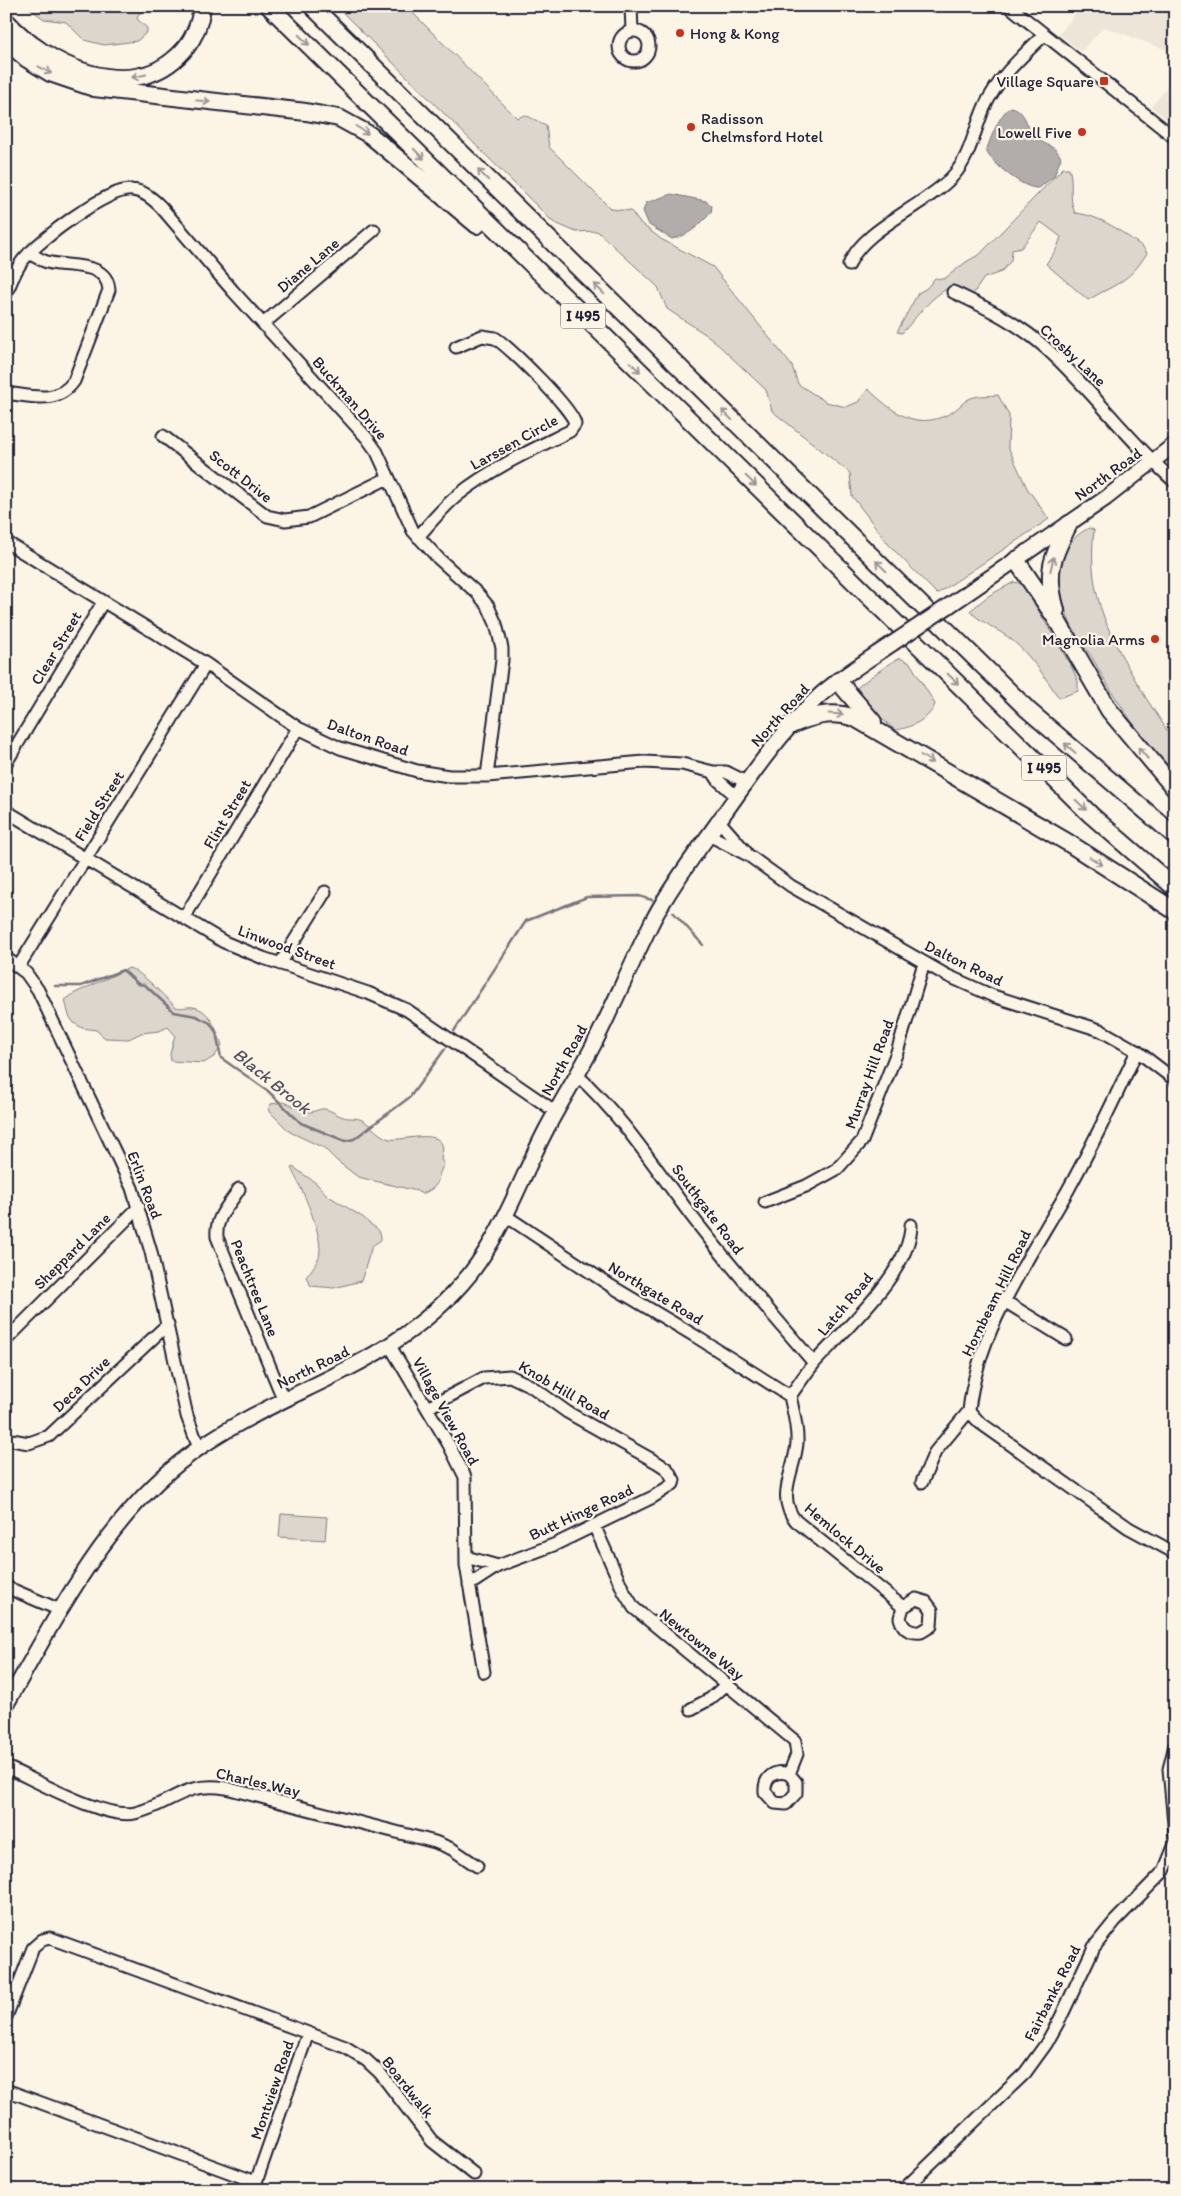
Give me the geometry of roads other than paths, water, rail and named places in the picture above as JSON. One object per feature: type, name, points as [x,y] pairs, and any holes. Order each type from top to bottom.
[{"type":"highway","points":[[6,21],[34,47],[64,64],[104,76],[130,78],[161,69],[182,52],[194,34],[202,6]]},
{"type":"highway","name":"I 495","points":[[269,6],[1092,815],[1175,888]]},
{"type":"highway","name":"I 495","points":[[312,6],[1028,710],[1175,836]]},
{"type":"highway","points":[[6,41],[28,59],[50,73],[94,88],[306,112],[334,117],[353,124],[370,135],[426,181],[616,348]]},
{"type":"highway","points":[[1068,524],[1054,556],[1050,576],[1056,609],[1070,644]]},
{"type":"highway","points":[[1016,560],[1039,592],[1097,692],[1121,727],[1175,789]]},
{"type":"highway","points":[[838,681],[864,713],[885,734]]},
{"type":"highway","points":[[789,726],[820,714],[855,718],[1075,847],[1175,911]]},
{"type":"main road","name":"North Road","points":[[6,1705],[60,1610],[91,1562],[128,1514],[170,1471],[199,1448],[390,1346],[427,1318],[458,1288],[483,1256],[506,1216],[556,1112],[577,1075],[654,920],[673,886],[746,782],[789,726],[838,681],[1068,524],[1153,463],[1175,444]]},
{"type":"street","points":[[631,6],[632,31]]},
{"type":"street","points":[[1009,6],[1175,138]]},
{"type":"street","points":[[849,264],[854,252],[866,239],[927,198],[953,176],[975,137],[984,110],[995,88],[1009,68],[1044,35]]},
{"type":"street","name":"Buckman Drive","points":[[6,294],[18,267],[29,252],[51,234],[100,201],[118,192],[134,190],[149,196],[162,207],[263,324],[367,438],[377,452],[410,524],[418,537],[483,599],[492,614],[500,636],[502,660],[487,776]]},
{"type":"street","name":"Diane Lane","points":[[263,324],[374,230]]},
{"type":"street","points":[[6,393],[55,397],[68,390],[74,381],[109,290],[106,279],[98,271],[49,263],[29,252]]},
{"type":"street","name":"Crosby Lane","points":[[953,292],[993,311],[1047,348],[1153,463],[1175,482]]},
{"type":"street","name":"Larssen Circle","points":[[418,537],[447,504],[467,488],[506,464],[570,431],[575,424],[572,416],[555,396],[495,338],[482,336],[456,347]]},
{"type":"street","name":"Scott Drive","points":[[163,436],[266,516],[285,520],[309,517],[388,478]]},
{"type":"street","name":"Dalton Road","points":[[6,542],[206,664],[298,728],[340,748],[417,771],[449,776],[487,776],[644,762],[682,764],[713,772],[726,772],[746,782]]},
{"type":"street","name":"Clear Street","points":[[6,763],[103,602]]},
{"type":"street","name":"Field Street","points":[[18,966],[206,664]]},
{"type":"street","name":"Flint Street","points":[[184,918],[298,728]]},
{"type":"street","points":[[713,772],[719,781],[736,796]]},
{"type":"street","name":"Linwood Street","points":[[6,811],[237,948],[368,993],[406,1010],[556,1112]]},
{"type":"street","name":"Dalton Road","points":[[719,821],[748,855]]},
{"type":"street","name":"Dalton Road","points":[[709,835],[748,855],[791,886],[924,963],[993,996],[1100,1030],[1137,1051],[1175,1080]]},
{"type":"street","points":[[280,964],[325,892]]},
{"type":"street","name":"Erlin Road","points":[[6,958],[18,966],[38,990],[132,1188],[139,1207],[168,1324],[187,1416],[199,1448]]},
{"type":"street","name":"Murray Hill Road","points":[[765,1202],[806,1186],[837,1169],[862,1141],[897,1052],[924,963]]},
{"type":"street","name":"Hornbeam Hill Road","points":[[969,1411],[977,1367],[1006,1302],[1095,1142],[1137,1051]]},
{"type":"street","name":"Southgate Road","points":[[577,1075],[596,1093],[643,1150],[732,1269],[814,1363]]},
{"type":"street","name":"Peachtree Lane","points":[[239,1189],[220,1216],[217,1225],[217,1237],[284,1401]]},
{"type":"street","name":"Sheppard Lane","points":[[6,1340],[139,1207]]},
{"type":"street","name":"Northgate Road","points":[[506,1216],[611,1286],[790,1396]]},
{"type":"street","name":"Latch Road","points":[[790,1396],[814,1363],[870,1302],[906,1252],[911,1239],[911,1225]]},
{"type":"street","points":[[1006,1302],[1066,1339]]},
{"type":"street","name":"Deca Drive","points":[[6,1439],[29,1443],[49,1436],[168,1324]]},
{"type":"street","name":"Village View Road","points":[[390,1346],[456,1458],[464,1477],[466,1557],[484,1672]]},
{"type":"street","name":"Knob Hill Road","points":[[427,1408],[484,1378],[510,1376],[531,1386],[567,1412],[658,1463],[667,1469],[674,1482]]},
{"type":"street","name":"Hemlock Drive","points":[[790,1396],[797,1440],[796,1459],[786,1488],[788,1510],[796,1521],[903,1607]]},
{"type":"street","points":[[922,1482],[936,1452],[969,1411],[979,1422],[1089,1501],[1129,1528],[1175,1553]]},
{"type":"street","name":"Butt Hinge Road","points":[[469,1585],[498,1566],[556,1544],[663,1492],[674,1482]]},
{"type":"street","name":"Newtowne Way","points":[[594,1525],[624,1592],[634,1608],[795,1741],[797,1754],[789,1774]]},
{"type":"street","points":[[466,1557],[498,1566]]},
{"type":"street","points":[[6,1587],[60,1610]]},
{"type":"street","points":[[691,1709],[710,1699],[727,1684]]},
{"type":"street","points":[[1175,1745],[1169,1769],[1175,1834]]},
{"type":"street","name":"Charles Way","points":[[6,1767],[98,1808],[118,1814],[139,1812],[189,1789],[226,1788],[434,1842],[452,1849],[477,1866]]},
{"type":"street","name":"Fairbanks Road","points":[[903,2190],[1025,2073],[1046,2044],[1060,2020],[1076,1980],[1094,1947],[1115,1921],[1164,1871],[1175,1844]]},
{"type":"street","name":"Montview Road","points":[[6,2017],[9,1999],[33,1948],[42,1940],[54,1938],[308,2033],[255,2186],[6,2090]]},
{"type":"street","name":"Boardwalk","points":[[308,2033],[345,2047],[366,2060],[380,2073],[432,2141],[474,2174]]},
{"type":"waterway","name":"Black Brook","points":[[454,1031],[526,921],[587,897],[639,896],[652,900]]},
{"type":"waterway","name":"Black Brook","points":[[673,912],[703,945]]},
{"type":"waterway","name":"Black Brook","points":[[55,986],[81,986],[123,970],[138,984],[145,985],[174,1012],[196,1016],[210,1023],[216,1032],[221,1058],[268,1091],[301,1123],[345,1141],[354,1139],[410,1097],[445,1049]]},
{"type":"place","name":"Hong & Kong","points":[[680,33]]},
{"type":"place","name":"Village Square","points":[[1104,81]]},
{"type":"place","name":"Radisson Chelmsford Hotel","points":[[691,127]]},
{"type":"place","name":"Lowell Five","points":[[1082,132]]},
{"type":"place","name":"Magnolia Arms","points":[[1155,639]]}]
